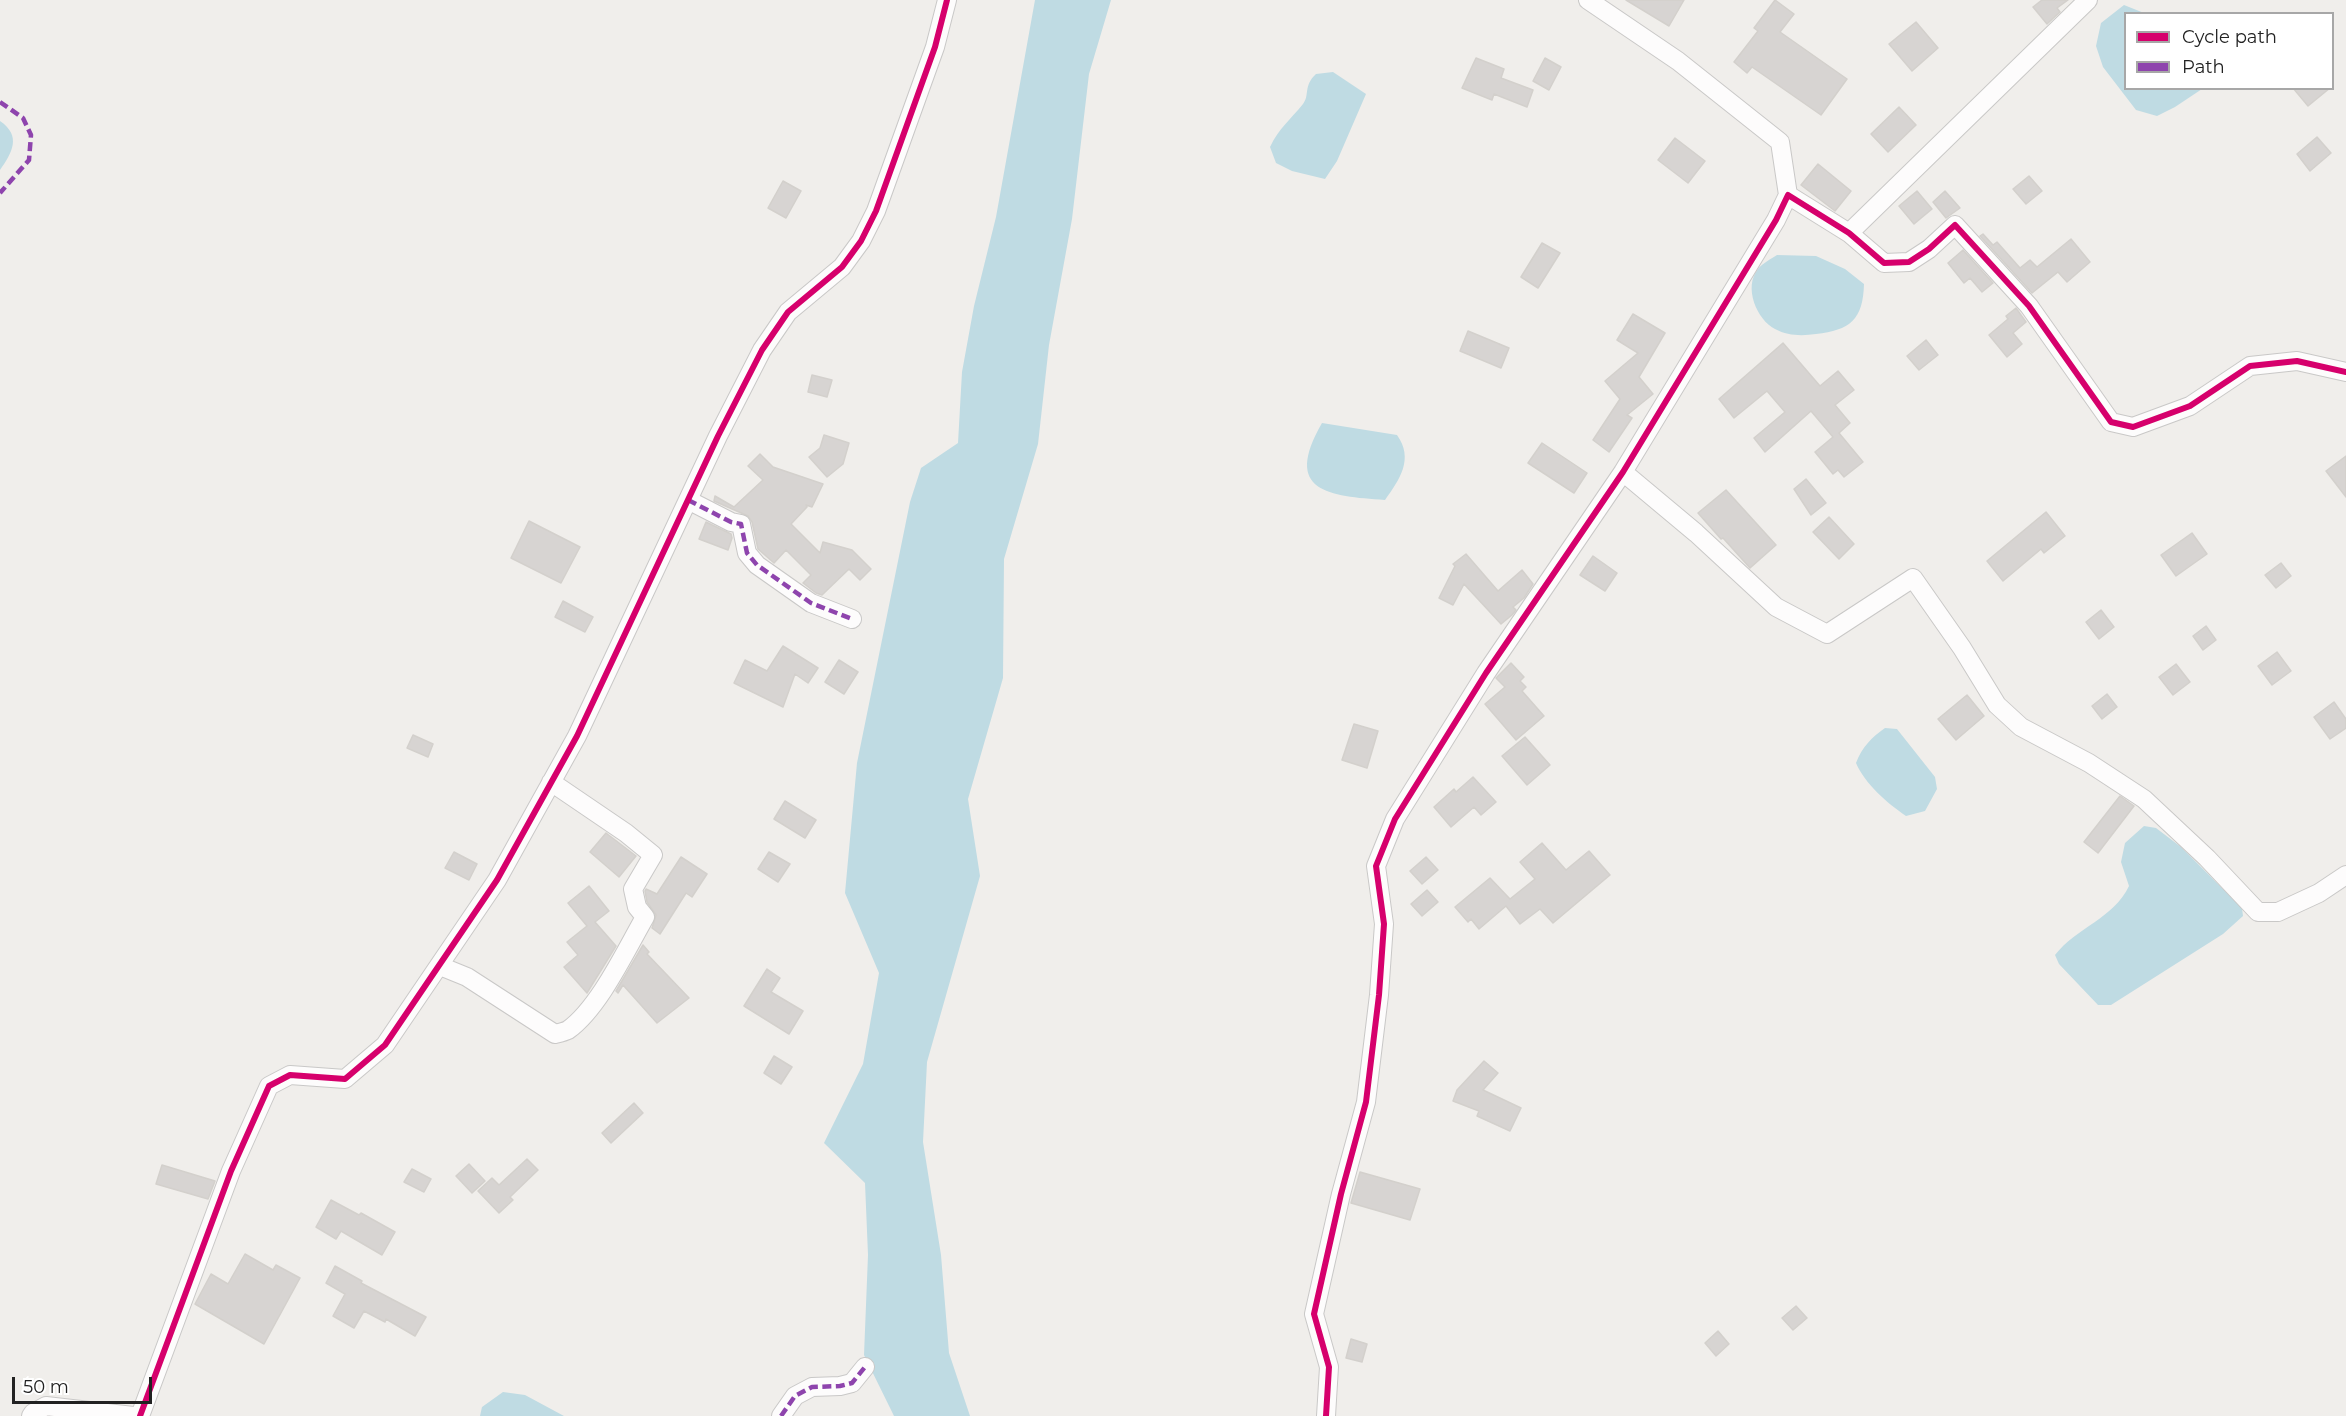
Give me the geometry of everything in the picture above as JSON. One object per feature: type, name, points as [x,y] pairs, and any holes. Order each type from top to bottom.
[{"type":"street","points":[[140,1416],[231,1171],[269,1086],[290,1075],[345,1079],[385,1045],[497,879],[577,736],[688,500],[762,350],[788,312],[842,267],[861,241],[876,210],[935,47],[947,0]]},
{"type":"street","points":[[1326,1416],[1329,1367],[1314,1314],[1341,1194],[1366,1102],[1379,994],[1384,924],[1376,866],[1395,819],[1480,682],[1623,472],[1776,220],[1788,195],[1780,142],[1678,61],[1588,0]]},
{"type":"street","points":[[1849,233],[2088,0]]},
{"type":"street","points":[[1788,195],[1849,233],[1884,263],[1909,262],[1929,249],[1955,225],[2029,306],[2111,422],[2133,428],[2190,406],[2250,366],[2298,361],[2346,372]]},
{"type":"street","points":[[1623,472],[1696,533],[1776,607],[1827,634],[1913,578],[1962,648],[1997,705],[2021,727],[2089,763],[2144,799],[2207,858],[2258,912],[2278,912],[2319,893],[2346,875]]},
{"type":"street","points":[[688,500],[730,522],[741,524],[747,553],[757,565],[811,603],[852,619]]},
{"type":"street","points":[[440,966],[467,977],[555,1034],[567,1031],[587,1011],[611,975],[645,917],[637,908],[633,889],[653,855],[626,833],[551,782]]},
{"type":"street","points":[[781,1416],[795,1396],[812,1387],[852,1383],[865,1367]]},
{"type":"street","points":[[31,1416],[46,1406],[133,1416]]},
{"type":"water","points":[[1035,0],[1111,0],[1089,74],[1072,219],[1049,345],[1038,444],[1004,559],[1003,678],[968,799],[980,876],[927,1062],[923,1142],[941,1255],[949,1353],[970,1416],[894,1416],[864,1355],[868,1255],[865,1183],[824,1143],[863,1064],[879,973],[845,893],[857,763],[910,502],[921,468],[958,443],[962,372],[974,306],[996,217]]},
{"type":"water","points":[[2124,5],[2142,12],[2124,12],[2124,90],[2200,90],[2157,116],[2136,110],[2103,67],[2096,46],[2101,23]]},
{"type":"water","points":[[1333,72],[1366,94],[1337,161],[1325,179],[1292,171],[1276,163],[1270,147],[1273,140],[1303,104],[1312,78],[1316,74]]},
{"type":"water","points":[[0,121],[11,133],[13,145],[0,170]]},
{"type":"water","points":[[1777,255],[1816,256],[1845,269],[1864,284],[1861,306],[1857,315],[1846,326],[1838,330],[1806,335],[1785,333],[1768,325],[1754,302],[1752,285],[1758,269]]},
{"type":"water","points":[[1322,423],[1397,435],[1402,444],[1405,461],[1400,477],[1385,500],[1330,492],[1318,486],[1310,477],[1307,464],[1311,446]]},
{"type":"water","points":[[1885,728],[1897,729],[1935,777],[1937,789],[1925,811],[1906,816],[1877,792],[1856,763],[1868,743]]},
{"type":"water","points":[[2144,826],[2156,828],[2181,847],[2242,908],[2243,916],[2223,934],[2111,1005],[2098,1005],[2059,964],[2055,955],[2073,937],[2105,915],[2122,897],[2129,886],[2121,862],[2125,843]]},
{"type":"water","points":[[503,1392],[525,1395],[564,1416],[480,1416],[482,1407]]},
{"type":"building","points":[[1626,0],[1684,0],[1669,26]]},
{"type":"building","points":[[1775,0],[1794,14],[1780,32],[1847,79],[1821,115],[1752,67],[1747,73],[1734,62],[1758,31],[1754,28]]},
{"type":"building","points":[[2042,0],[2068,0],[2057,8],[2060,12],[2047,24],[2033,7]]},
{"type":"building","points":[[1916,22],[1938,48],[1912,71],[1889,44]]},
{"type":"building","points":[[1476,58],[1504,69],[1501,78],[1533,90],[1527,107],[1494,94],[1492,100],[1462,88]]},
{"type":"building","points":[[1545,58],[1561,67],[1549,90],[1533,81]]},
{"type":"building","points":[[2295,90],[2328,90],[2308,106]]},
{"type":"building","points":[[1899,107],[1916,125],[1888,152],[1871,134]]},
{"type":"building","points":[[2317,137],[2331,153],[2310,171],[2297,154]]},
{"type":"building","points":[[1675,138],[1705,161],[1688,183],[1658,160]]},
{"type":"building","points":[[1818,164],[1851,191],[1835,211],[1801,185]]},
{"type":"building","points":[[2029,176],[2042,191],[2026,204],[2013,189]]},
{"type":"building","points":[[783,181],[801,191],[786,218],[768,208]]},
{"type":"building","points":[[1917,191],[1932,209],[1914,224],[1899,206]]},
{"type":"building","points":[[1945,191],[1960,208],[1946,218],[1933,202]]},
{"type":"building","points":[[1983,234],[1993,245],[1997,242],[2020,268],[2030,260],[2037,267],[2071,239],[2090,262],[2067,282],[2058,272],[2032,293],[1980,236]]},
{"type":"building","points":[[1542,243],[1560,253],[1538,288],[1521,277]]},
{"type":"building","points":[[1963,250],[1993,283],[1982,292],[1970,278],[1964,283],[1948,263]]},
{"type":"building","points":[[2016,308],[2026,322],[2013,333],[2022,344],[2007,357],[1989,335],[2008,319],[2006,316]]},
{"type":"building","points":[[1633,314],[1665,333],[1639,377],[1653,394],[1627,415],[1632,418],[1609,452],[1593,440],[1620,399],[1605,381],[1638,353],[1617,340]]},
{"type":"building","points":[[1468,331],[1509,348],[1501,368],[1460,351]]},
{"type":"building","points":[[1926,340],[1938,355],[1919,370],[1907,356]]},
{"type":"building","points":[[1783,343],[1820,386],[1838,371],[1854,390],[1835,405],[1850,423],[1839,433],[1863,462],[1844,477],[1838,470],[1833,474],[1815,452],[1833,437],[1811,411],[1765,452],[1754,438],[1785,412],[1767,391],[1734,418],[1719,399]]},
{"type":"building","points":[[812,375],[832,380],[827,397],[808,392]]},
{"type":"building","points":[[824,435],[849,443],[843,464],[827,477],[809,457],[820,448]]},
{"type":"building","points":[[1542,443],[1587,473],[1574,493],[1528,463]]},
{"type":"building","points":[[760,454],[773,467],[823,484],[812,507],[806,505],[807,507],[791,524],[820,553],[823,542],[852,550],[871,569],[860,580],[849,569],[822,595],[816,593],[803,583],[811,575],[786,550],[774,563],[758,549],[752,522],[748,516],[714,501],[715,496],[734,507],[763,480],[748,466]]},
{"type":"building","points":[[2346,456],[2346,497],[2326,471]]},
{"type":"building","points":[[1806,479],[1826,503],[1811,515],[1794,489]]},
{"type":"building","points":[[1726,490],[1776,545],[1750,568],[1698,513]]},
{"type":"building","points":[[2046,512],[2065,536],[2044,553],[2041,549],[2003,581],[1987,561]]},
{"type":"building","points":[[1829,517],[1854,544],[1839,559],[1813,532]]},
{"type":"building","points":[[529,521],[580,547],[561,583],[511,558]]},
{"type":"building","points":[[706,522],[731,534],[728,550],[699,539]]},
{"type":"building","points":[[2192,533],[2207,554],[2176,576],[2161,555]]},
{"type":"building","points":[[1466,554],[1498,591],[1522,570],[1533,584],[1524,598],[1513,607],[1516,610],[1512,615],[1501,624],[1464,584],[1453,605],[1439,598],[1455,566],[1453,564]]},
{"type":"building","points":[[1593,556],[1617,573],[1605,591],[1580,575]]},
{"type":"building","points":[[2281,563],[2291,576],[2276,588],[2265,575]]},
{"type":"building","points":[[563,601],[593,617],[585,632],[555,617]]},
{"type":"building","points":[[2101,610],[2114,627],[2099,639],[2086,622]]},
{"type":"building","points":[[2206,626],[2216,640],[2203,650],[2193,636]]},
{"type":"building","points":[[783,646],[818,668],[808,683],[795,674],[783,707],[734,683],[745,660],[767,671]]},
{"type":"building","points":[[2277,652],[2291,671],[2272,685],[2258,666]]},
{"type":"building","points":[[839,660],[858,672],[844,694],[825,682]]},
{"type":"building","points":[[1511,663],[1524,677],[1520,681],[1526,687],[1522,691],[1544,716],[1516,740],[1485,704],[1505,687],[1496,678]]},
{"type":"building","points":[[2176,664],[2190,682],[2173,695],[2159,677]]},
{"type":"building","points":[[2107,694],[2117,707],[2102,719],[2092,706]]},
{"type":"building","points":[[1967,695],[1984,716],[1956,740],[1938,719]]},
{"type":"building","points":[[2334,702],[2346,719],[2346,728],[2330,739],[2314,717]]},
{"type":"building","points":[[1354,724],[1378,731],[1367,768],[1342,760]]},
{"type":"building","points":[[413,735],[433,744],[428,757],[407,748]]},
{"type":"building","points":[[1525,737],[1550,765],[1527,785],[1502,756]]},
{"type":"building","points":[[1473,777],[1496,802],[1481,815],[1474,807],[1451,827],[1434,807],[1454,789],[1456,792]]},
{"type":"building","points":[[2120,796],[2134,806],[2098,853],[2084,842]]},
{"type":"building","points":[[785,801],[816,820],[805,838],[774,819]]},
{"type":"building","points":[[606,833],[636,856],[619,877],[590,852]]},
{"type":"building","points":[[1542,843],[1566,870],[1589,851],[1610,875],[1553,923],[1540,909],[1520,924],[1506,906],[1479,929],[1471,919],[1468,922],[1455,907],[1490,878],[1510,899],[1535,879],[1520,862]]},
{"type":"building","points":[[454,852],[477,864],[469,880],[445,868]]},
{"type":"building","points":[[769,852],[790,864],[778,882],[758,869]]},
{"type":"building","points":[[681,857],[707,874],[692,897],[686,893],[660,934],[652,928],[656,915],[647,902],[645,891],[646,889],[657,894]]},
{"type":"building","points":[[1426,857],[1438,870],[1422,884],[1410,871]]},
{"type":"building","points":[[589,886],[609,911],[595,922],[616,946],[587,993],[564,967],[578,955],[567,942],[587,926],[568,903]]},
{"type":"building","points":[[1427,890],[1438,902],[1422,916],[1411,904]]},
{"type":"building","points":[[643,945],[649,952],[647,954],[689,998],[657,1023],[623,985],[618,993],[616,991]]},
{"type":"building","points":[[767,969],[780,978],[771,992],[803,1011],[789,1034],[744,1006]]},
{"type":"building","points":[[774,1056],[792,1067],[781,1084],[764,1073]]},
{"type":"building","points":[[1484,1061],[1498,1073],[1483,1090],[1521,1108],[1510,1131],[1477,1116],[1479,1111],[1453,1101],[1457,1090]]},
{"type":"building","points":[[634,1103],[643,1113],[611,1143],[602,1133]]},
{"type":"building","points":[[527,1159],[538,1170],[510,1197],[513,1200],[499,1213],[478,1191],[492,1178],[499,1185]]},
{"type":"building","points":[[469,1164],[485,1181],[472,1193],[456,1176]]},
{"type":"building","points":[[162,1165],[215,1181],[208,1199],[156,1184]]},
{"type":"building","points":[[412,1169],[431,1179],[424,1192],[404,1182]]},
{"type":"building","points":[[1360,1172],[1420,1189],[1410,1220],[1351,1203]]},
{"type":"building","points":[[331,1200],[395,1232],[382,1255],[341,1231],[336,1239],[316,1227]]},
{"type":"building","points":[[245,1254],[273,1270],[276,1265],[300,1278],[264,1344],[195,1304],[211,1274],[228,1284]]},
{"type":"building","points":[[335,1266],[362,1281],[361,1283],[426,1317],[415,1336],[386,1319],[385,1322],[364,1311],[354,1328],[333,1316],[345,1294],[326,1283]]},
{"type":"building","points":[[1796,1306],[1807,1318],[1793,1330],[1782,1318]]},
{"type":"building","points":[[1718,1331],[1729,1344],[1716,1356],[1705,1343]]},
{"type":"building","points":[[1351,1339],[1367,1344],[1362,1362],[1346,1358]]},
{"type":"marked path","points":[[0,102],[23,118],[31,135],[29,160],[0,193]]},
{"type":"marked path","points":[[688,500],[731,522],[741,524],[747,553],[757,565],[811,603],[852,619]]},
{"type":"marked path","points":[[781,1416],[795,1396],[812,1387],[852,1383],[865,1367]]},
{"type":"cycle path","points":[[140,1416],[231,1171],[269,1086],[290,1075],[345,1079],[385,1045],[497,880],[577,736],[718,436],[762,350],[788,312],[842,267],[861,241],[876,211],[935,47],[947,0]]},
{"type":"cycle path","points":[[1326,1416],[1329,1367],[1314,1314],[1341,1194],[1366,1102],[1379,995],[1384,924],[1376,866],[1395,819],[1486,673],[1623,472],[1776,220],[1788,195],[1849,233],[1884,263],[1909,262],[1929,249],[1955,225],[2029,306],[2111,422],[2133,427],[2190,406],[2250,366],[2297,361],[2346,372]]}]
